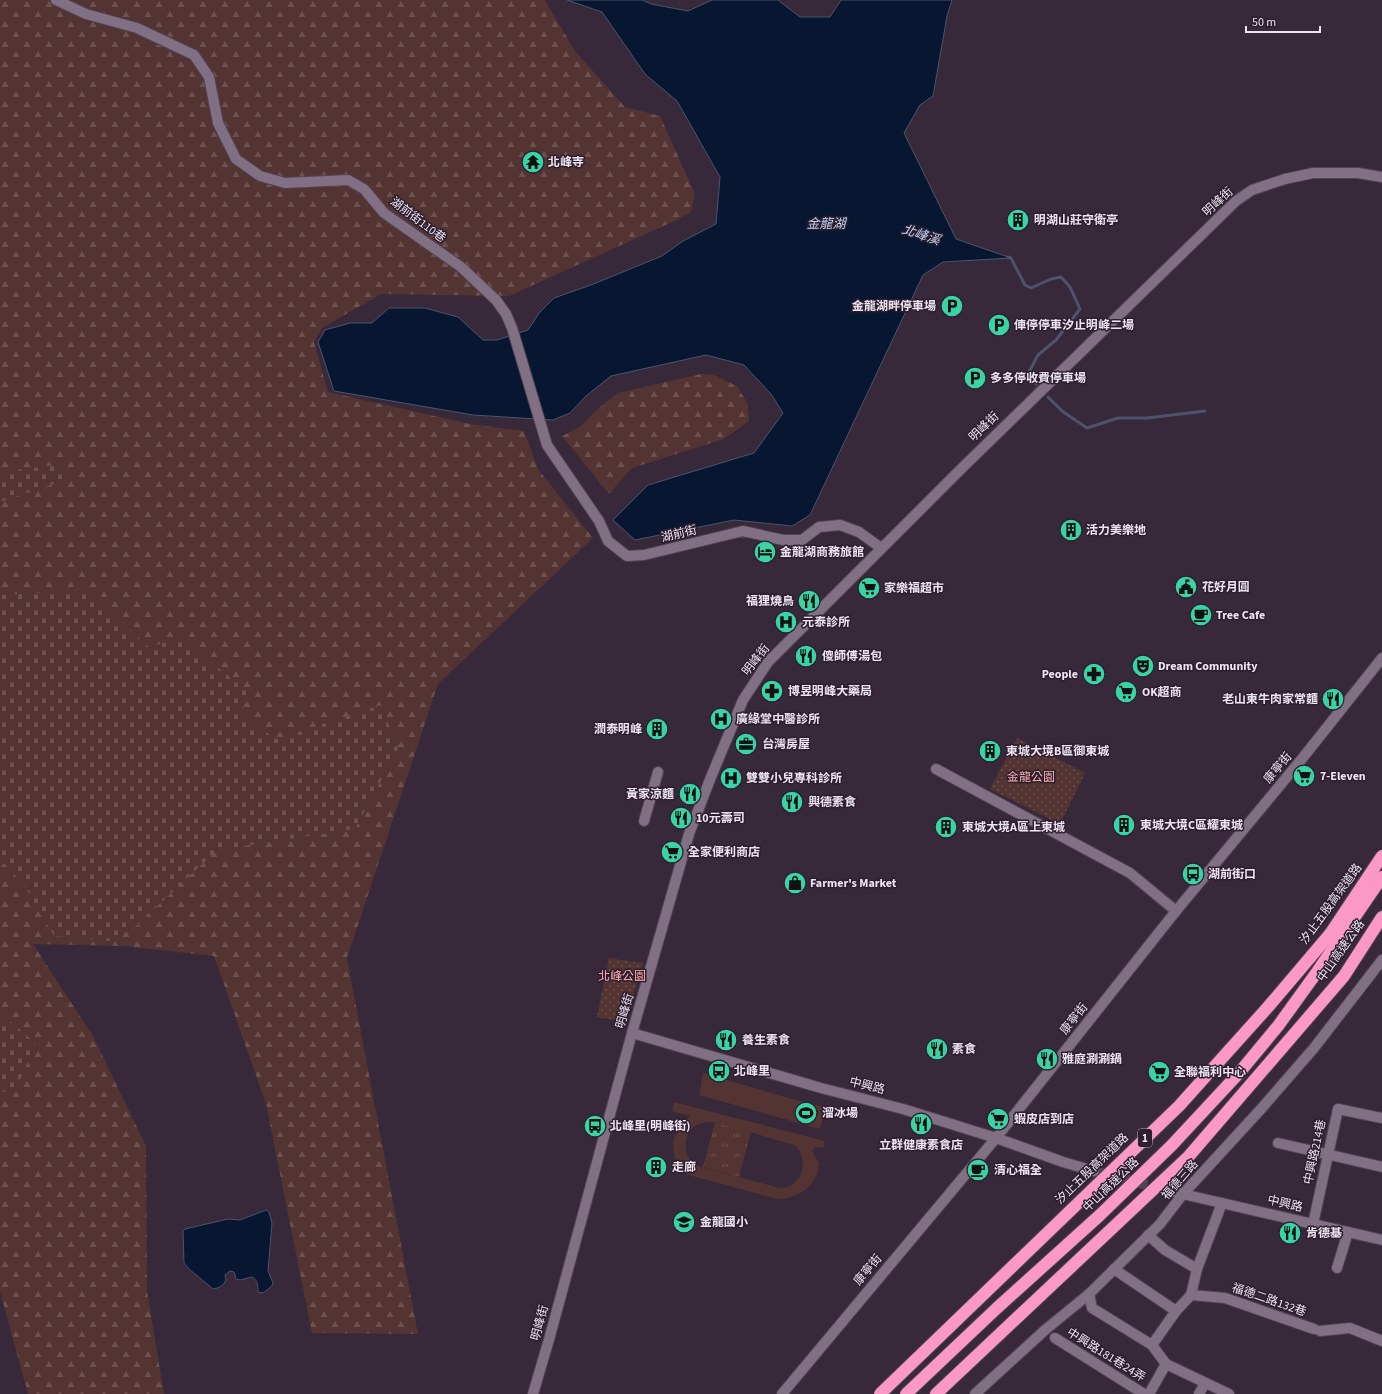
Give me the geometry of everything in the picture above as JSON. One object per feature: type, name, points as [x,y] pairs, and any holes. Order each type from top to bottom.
[{"type":"highway","name":"汐止五股高架道路","points":[[880,1394],[1179,1106],[1268,1007],[1330,934],[1382,856]]},
{"type":"highway","name":"中山高速公路","points":[[906,1394],[997,1308],[1100,1215],[1172,1145],[1239,1073],[1278,1026],[1382,876]]},
{"type":"highway","name":"中山高速公路","points":[[936,1394],[1190,1156],[1344,976],[1382,917]]},
{"type":"street","name":"湖前街110巷","points":[[56,0],[86,14],[137,28],[194,55],[209,77],[218,123],[236,159],[260,176],[285,182],[348,180],[364,189],[384,213],[461,267],[496,300],[506,314],[512,328],[541,426]]},
{"type":"street","name":"明峰街","points":[[533,1394],[632,1033],[689,834],[743,700],[768,662],[1030,401],[1236,201],[1252,190],[1285,179],[1313,173],[1358,174],[1382,177]]},
{"type":"street","name":"湖前街","points":[[541,426],[547,445],[599,521],[608,541],[627,556],[644,555],[743,531],[782,540],[802,540],[819,527],[840,525],[859,532],[881,548]]},
{"type":"street","name":"康寧街","points":[[782,1394],[996,1138],[1176,911],[1301,760],[1382,658]]},
{"type":"street","points":[[936,769],[1130,873],[1176,911]]},
{"type":"street","points":[[644,821],[658,772]]},
{"type":"street","name":"福德三路","points":[[975,1394],[1045,1330],[1089,1294],[1160,1224],[1179,1193],[1260,1109],[1314,1048],[1382,960]]},
{"type":"street","name":"中興路","points":[[632,1033],[821,1088],[903,1109],[1094,1171]]},
{"type":"street","name":"中興路214巷","points":[[1313,1224],[1338,1109],[1382,1118]]},
{"type":"street","points":[[1278,1143],[1382,1167]]},
{"type":"street","name":"中興路","points":[[1179,1193],[1382,1240]]},
{"type":"street","points":[[1152,1345],[1176,1311],[1191,1295],[1197,1269],[1222,1203]]},
{"type":"street","points":[[1337,1268],[1348,1232]]},
{"type":"street","points":[[1148,1235],[1165,1250],[1197,1269]]},
{"type":"street","points":[[1114,1269],[1176,1311]]},
{"type":"street","points":[[1089,1294],[1092,1308],[1152,1345],[1166,1364],[1229,1394]]},
{"type":"street","name":"福德二路132巷","points":[[1191,1295],[1225,1298],[1317,1330],[1350,1328],[1382,1341]]},
{"type":"street","name":"中興路181巷24弄","points":[[1055,1338],[1144,1394]]},
{"type":"street","points":[[1149,1394],[1166,1364]]},
{"type":"street","points":[[1199,1394],[1205,1383]]},
{"type":"green space","points":[[0,0],[545,0],[575,51],[625,107],[660,116],[695,194],[691,212],[679,219],[509,296],[381,294],[322,328],[314,342],[328,392],[470,424],[524,431],[538,469],[593,538],[438,684],[347,958],[418,1334],[312,1333],[266,1104],[214,956],[123,946],[33,944],[93,1036],[146,1146],[147,1291],[164,1394],[28,1394],[0,1292]]},
{"type":"green space","points":[[701,374],[714,375],[737,386],[748,404],[749,421],[724,439],[632,468],[609,494],[562,436],[580,427],[601,406],[618,393]]},
{"type":"green space","points":[[55,465],[72,478],[0,502],[0,472]]},
{"type":"green space","points":[[87,590],[150,648],[178,637],[248,691],[240,716],[277,739],[381,705],[398,749],[355,829],[217,850],[136,926],[110,941],[54,936],[24,885],[0,859],[0,595]]},
{"type":"green space","name":"金龍公園","points":[[1017,738],[1085,773],[1060,824],[990,789]]},
{"type":"green space","name":"北峰公園","points":[[609,958],[643,963],[625,1022],[597,1017]]},
{"type":"green space","points":[[0,1012],[35,1043],[15,1093],[0,1091]]},
{"type":"green space","points":[[703,1073],[825,1107],[820,1129],[699,1095]]},
{"type":"green space","points":[[674,1102],[825,1141],[823,1148],[815,1147],[812,1151],[819,1163],[815,1178],[806,1190],[799,1194],[792,1197],[777,1199],[685,1174],[675,1159],[673,1144],[679,1128],[691,1116],[672,1111]],"holes":[[[709,1122],[715,1122],[794,1145],[802,1157],[802,1171],[799,1178],[794,1183],[788,1187],[780,1188],[694,1165],[687,1155],[686,1149],[687,1137],[693,1127]]]},
{"type":"green space","points":[[715,1122],[751,1132],[739,1177],[703,1167]]},
{"type":"water","name":"金龍湖","points":[[567,0],[642,0],[651,4],[688,11],[712,0],[778,0],[800,17],[830,17],[841,0],[952,0],[947,16],[933,96],[920,105],[904,133],[956,239],[1011,258],[943,262],[923,275],[810,515],[792,526],[734,520],[635,540],[613,520],[648,485],[754,453],[783,413],[771,394],[744,365],[706,355],[611,376],[586,396],[570,413],[553,420],[473,415],[334,391],[318,342],[325,330],[350,323],[372,323],[389,308],[425,308],[458,317],[483,340],[497,340],[528,330],[540,312],[554,298],[591,285],[662,256],[683,241],[716,224],[720,177],[677,101],[645,74],[602,12]]},
{"type":"water","points":[[266,1210],[269,1212],[272,1223],[268,1271],[273,1283],[272,1286],[263,1293],[258,1292],[257,1283],[254,1278],[252,1277],[240,1280],[236,1279],[234,1272],[230,1271],[225,1275],[226,1280],[224,1284],[213,1289],[184,1263],[183,1231],[185,1229],[228,1219],[240,1220]]},
{"type":"waterway","name":"北峰溪","points":[[1008,257],[1011,258],[1025,285],[1031,288],[1051,279],[1061,277],[1070,287],[1080,309],[1056,340],[1038,355],[1029,372],[1036,384]]},
{"type":"waterway","name":"北峰溪","points":[[1048,397],[1062,411],[1087,428],[1118,418],[1147,418],[1205,411]]},
{"type":"tunnel","points":[[1094,1171],[1174,1192]]},
{"type":"place","name":"北峰寺","points":[[533,162]]},
{"type":"place","name":"明湖山莊守衛亭","points":[[1018,220]]},
{"type":"place","name":"金龍湖畔停車場","points":[[952,306]]},
{"type":"place","name":"俥停停車汐止明𡶶二場","points":[[999,325]]},
{"type":"place","name":"多多停收費停車場","points":[[975,378]]},
{"type":"place","name":"活力美樂地","points":[[1071,530]]},
{"type":"place","name":"金龍湖商務旅館","points":[[765,552]]},
{"type":"place","name":"花好月圓","points":[[1186,587]]},
{"type":"place","name":"家樂福超市","points":[[869,588]]},
{"type":"place","name":"福狸燒鳥","points":[[809,601]]},
{"type":"place","name":"Tree Cafe","points":[[1201,615]]},
{"type":"place","name":"元泰診所","points":[[786,622]]},
{"type":"place","name":"傻師傅湯包","points":[[806,656]]},
{"type":"place","name":"Dream Community","points":[[1143,666]]},
{"type":"place","name":"People","points":[[1094,674]]},
{"type":"place","name":"博昱明峰大藥局","points":[[772,691]]},
{"type":"place","name":"OK超商","points":[[1126,692]]},
{"type":"place","name":"老山東牛肉家常麵","points":[[1333,699]]},
{"type":"place","name":"廣緣堂中醫診所","points":[[721,719]]},
{"type":"place","name":"潤泰明峰","points":[[657,729]]},
{"type":"place","name":"台灣房屋","points":[[746,744]]},
{"type":"place","name":"東城大境B區御東城","points":[[990,751]]},
{"type":"place","name":"7-Eleven","points":[[1304,776]]},
{"type":"place","name":"雙雙小兒專科診所","points":[[731,778]]},
{"type":"place","name":"黃家涼麵","points":[[690,794]]},
{"type":"place","name":"興德素食","points":[[792,802]]},
{"type":"place","name":"10元壽司","points":[[681,818]]},
{"type":"place","name":"東城大境C區耀東城","points":[[1124,825]]},
{"type":"place","name":"東城大境A區上東城","points":[[946,827]]},
{"type":"place","name":"全家便利商店","points":[[672,852]]},
{"type":"place","name":"湖前街口","points":[[1193,874]]},
{"type":"place","name":"Farmer's Market","points":[[795,883]]},
{"type":"place","name":"養生素食","points":[[726,1040]]},
{"type":"place","name":"素食","points":[[937,1049]]},
{"type":"place","name":"雅庭涮涮鍋","points":[[1047,1059]]},
{"type":"place","name":"北峰里","points":[[719,1071]]},
{"type":"place","name":"全聯福利中心","points":[[1159,1072]]},
{"type":"place","name":"溜冰場","points":[[806,1113]]},
{"type":"place","name":"蝦皮店到店","points":[[998,1119]]},
{"type":"place","name":"立群健康素食店","points":[[921,1124]]},
{"type":"place","name":"北峰里(明峰街)","points":[[595,1126]]},
{"type":"place","name":"走廊","points":[[656,1167]]},
{"type":"place","name":"清心福全","points":[[978,1170]]},
{"type":"place","name":"金龍國小","points":[[684,1222]]},
{"type":"place","name":"肯德基","points":[[1290,1233]]}]
